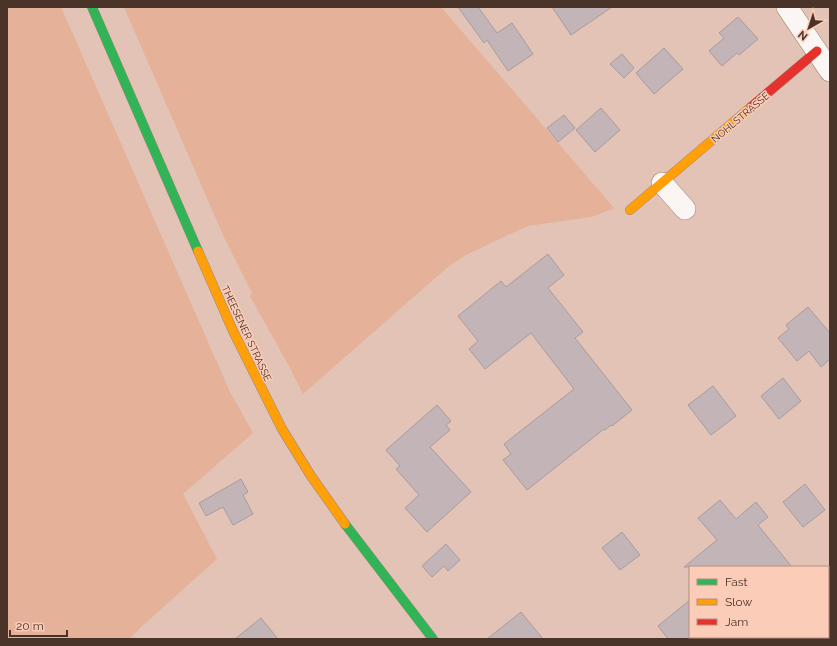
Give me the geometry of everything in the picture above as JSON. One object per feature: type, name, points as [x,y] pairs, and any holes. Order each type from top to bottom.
[{"type":"street","name":"THEESENER STRASSE","points":[[92,7],[233,331],[282,429],[311,476],[341,519],[433,639]]},
{"type":"street","points":[[787,7],[830,71]]},
{"type":"street","name":"NOHLSTRASSE","points":[[630,210],[817,51]]},
{"type":"street","points":[[662,183],[684,209]]},
{"type":"shaded area","points":[[7,7],[61,7],[230,392],[253,433],[183,494],[217,559],[129,639],[7,639]]},
{"type":"shaded area","points":[[124,7],[441,7],[614,208],[591,217],[528,226],[466,255],[449,266],[303,394],[250,296],[252,293],[223,235]]},
{"type":"building","points":[[458,7],[478,7],[497,33],[512,23],[533,54],[508,71],[487,40],[484,43]]},
{"type":"building","points":[[552,7],[612,7],[571,35]]},
{"type":"building","points":[[738,17],[758,39],[739,55],[737,53],[722,66],[709,51],[724,38],[719,33]]},
{"type":"building","points":[[664,48],[683,69],[654,94],[636,73]]},
{"type":"building","points":[[622,54],[634,68],[624,78],[610,64]]},
{"type":"building","points":[[601,108],[620,130],[595,152],[576,130]]},
{"type":"building","points":[[564,115],[575,128],[558,142],[547,128]]},
{"type":"building","points":[[548,254],[564,275],[548,288],[583,332],[575,338],[632,410],[612,426],[611,425],[605,430],[604,429],[527,490],[503,460],[511,454],[504,444],[574,389],[531,333],[485,369],[469,349],[478,341],[458,316],[501,281],[506,287]]},
{"type":"building","points":[[808,307],[830,333],[830,359],[821,367],[809,351],[797,361],[778,338],[789,329],[786,325]]},
{"type":"building","points":[[783,378],[801,401],[779,419],[761,396]]},
{"type":"building","points":[[713,386],[736,416],[711,435],[688,405]]},
{"type":"building","points":[[437,405],[451,421],[446,425],[450,430],[430,447],[471,492],[427,532],[405,508],[419,495],[396,469],[400,466],[386,450]]},
{"type":"building","points":[[241,479],[248,492],[243,495],[253,514],[233,525],[223,507],[206,516],[199,503]]},
{"type":"building","points":[[805,484],[825,510],[803,527],[783,502]]},
{"type":"building","points":[[720,500],[736,519],[756,502],[768,517],[758,525],[791,566],[684,567],[717,540],[698,518]]},
{"type":"building","points":[[622,532],[640,555],[620,570],[602,548]]},
{"type":"building","points":[[446,544],[460,560],[448,571],[444,566],[432,577],[422,566]]},
{"type":"building","points":[[689,601],[690,639],[668,639],[658,626]]},
{"type":"building","points":[[521,612],[543,639],[487,639]]},
{"type":"building","points":[[261,618],[278,639],[235,639]]},
{"type":"traffic: fast","points":[[92,7],[198,251]]},
{"type":"traffic: fast","points":[[345,524],[433,639]]},
{"type":"traffic: slow","points":[[630,210],[751,107]]},
{"type":"traffic: slow","points":[[198,251],[233,331],[282,429],[311,476],[345,524]]},
{"type":"traffic: jam","points":[[751,107],[817,51]]}]
